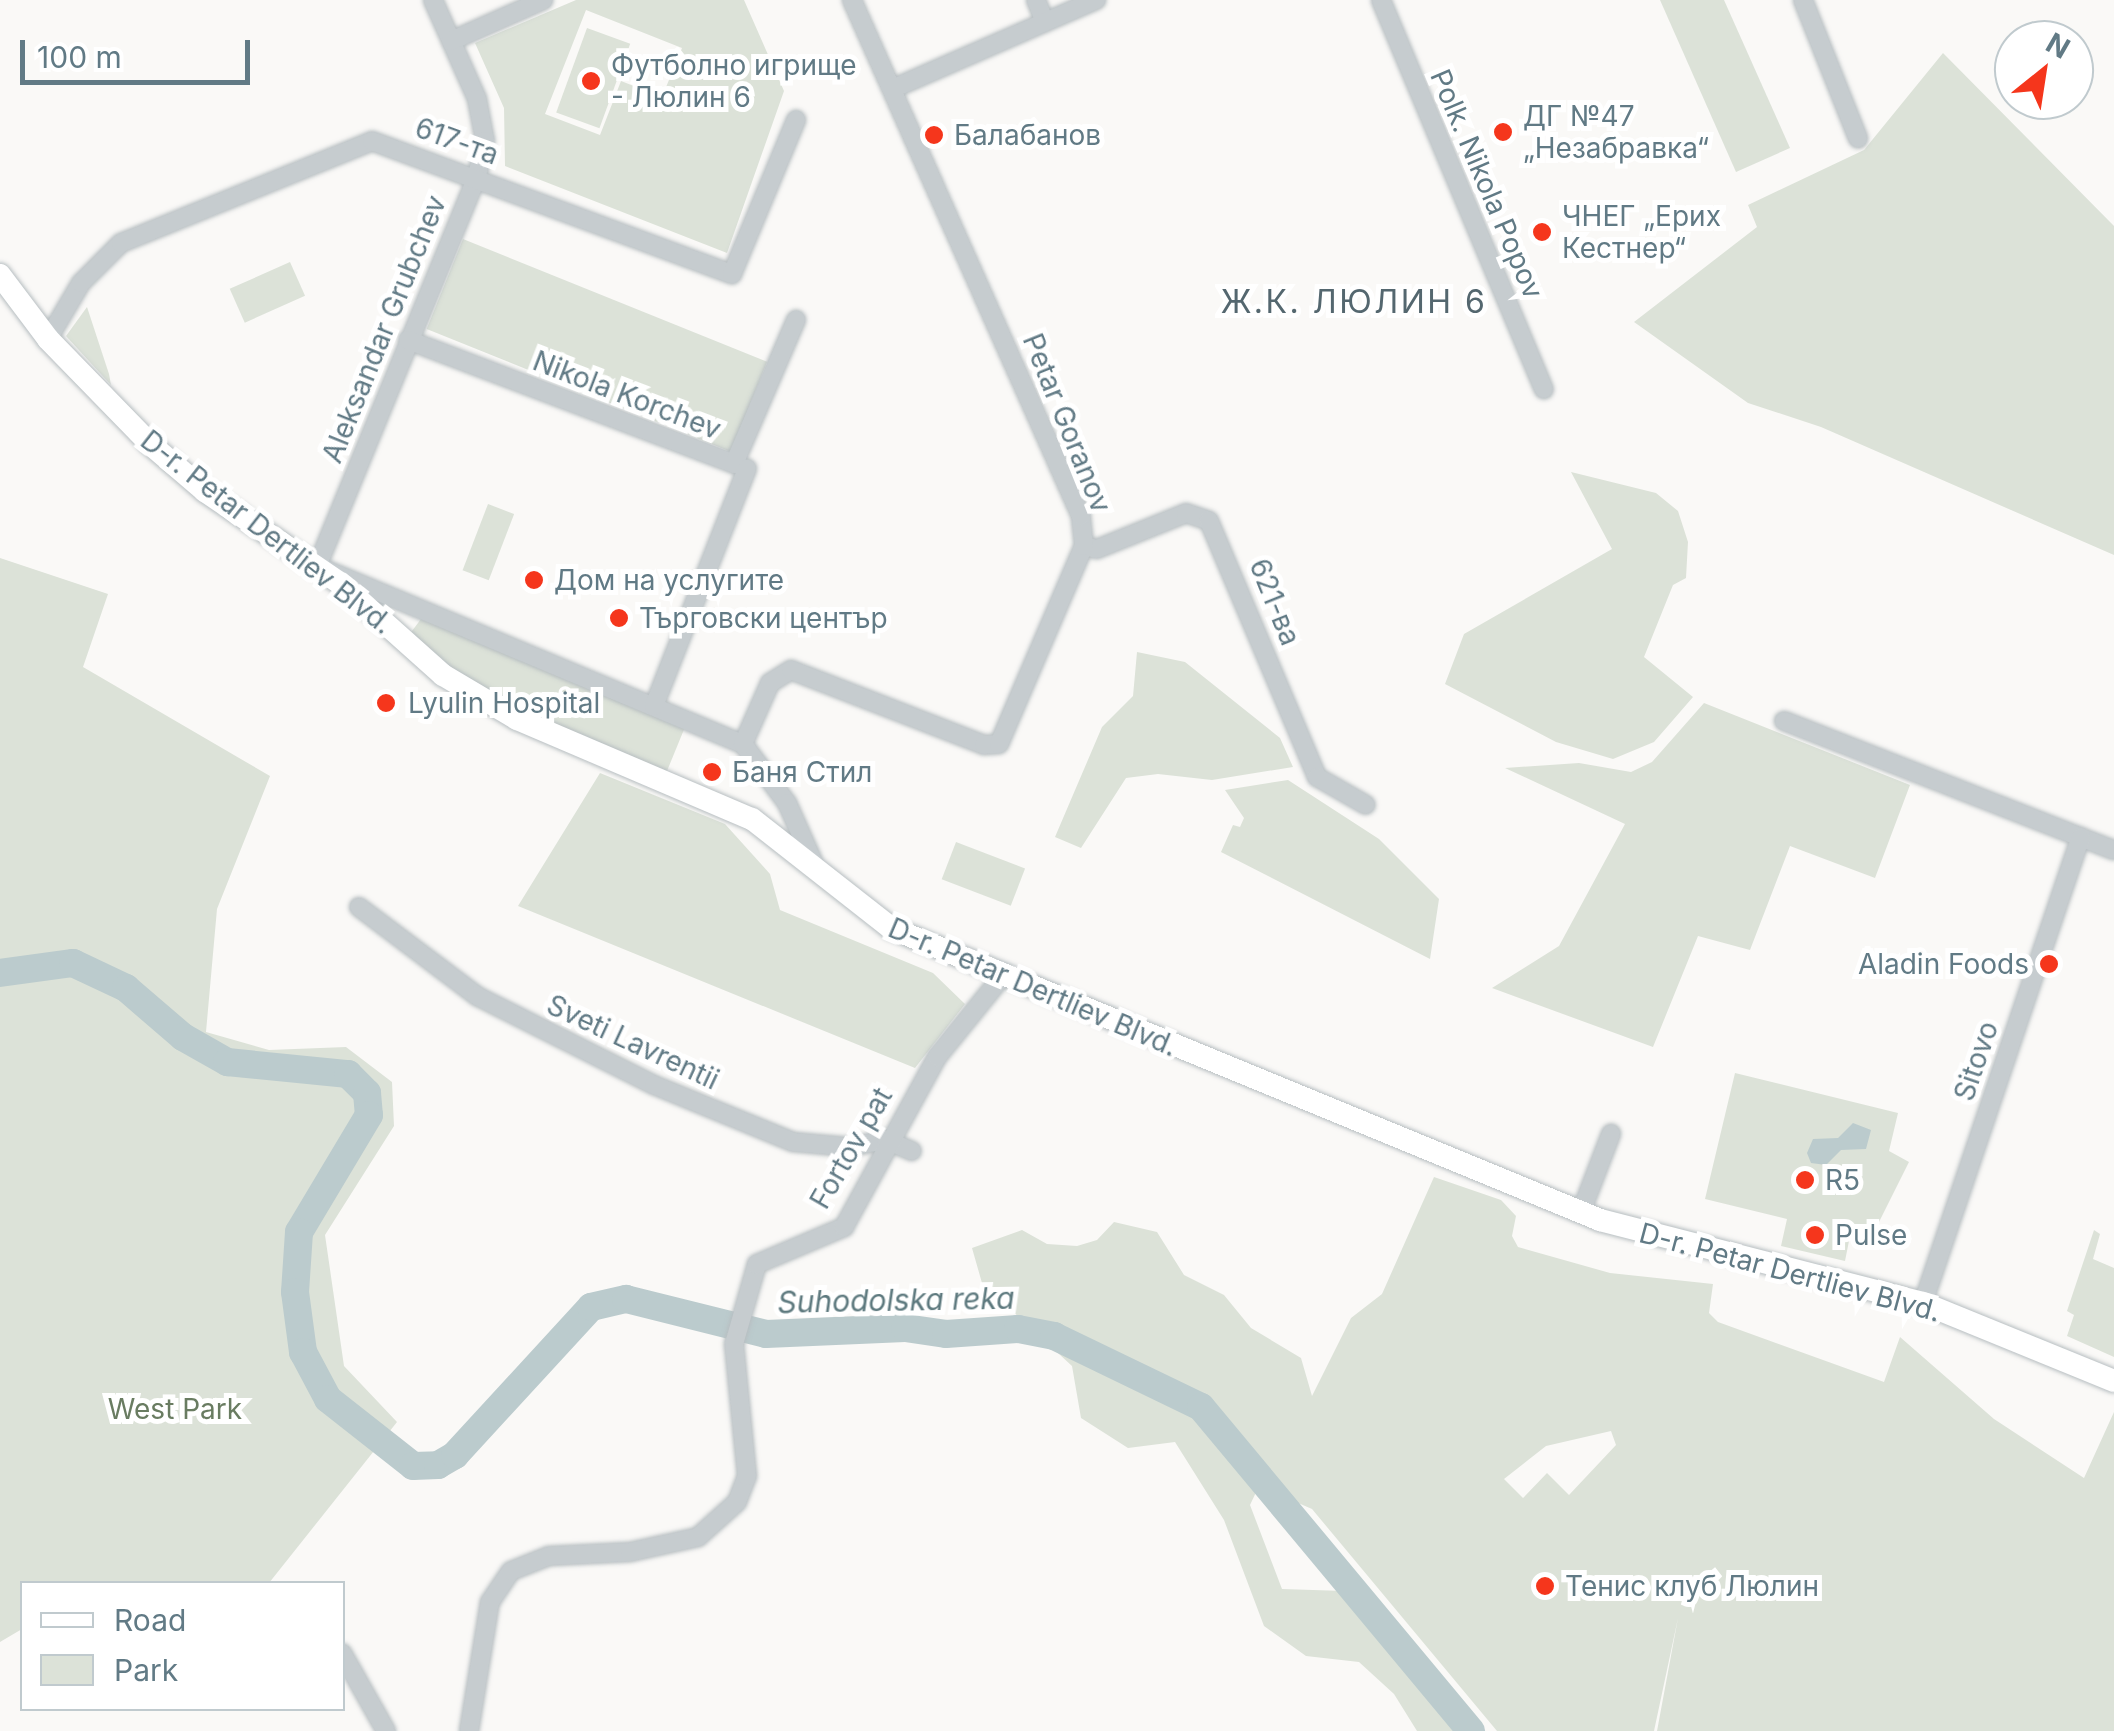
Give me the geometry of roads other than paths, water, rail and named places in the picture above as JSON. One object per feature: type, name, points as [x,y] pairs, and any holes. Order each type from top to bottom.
[{"type":"main road","name":"D-r. Petar Dertliev Blvd.","points":[[0,274],[48,339],[206,491],[317,566],[484,702],[752,819],[891,928],[1001,978],[1581,1212],[1647,1236],[1923,1303],[2114,1382]]},
{"type":"street","name":"Aleksandar Grubchev","points":[[317,566],[476,179],[482,127],[433,0]]},
{"type":"street","points":[[451,41],[543,0]]},
{"type":"street","name":"Petar Goranov","points":[[743,744],[770,683],[791,670],[984,745],[999,744],[1084,546],[1081,516],[852,0]]},
{"type":"street","points":[[1036,0],[1045,22]]},
{"type":"street","points":[[892,89],[1096,0]]},
{"type":"street","name":"Polk. Nikola Popov","points":[[1381,0],[1544,389]]},
{"type":"street","points":[[1804,0],[1858,138]]},
{"type":"street","name":"617-та","points":[[48,339],[81,283],[121,244],[372,141],[732,274],[796,120]]},
{"type":"street","name":"Nikola Korchev","points":[[408,340],[734,464],[796,320]]},
{"type":"street","name":"Nikola Korchev","points":[[654,706],[747,469]]},
{"type":"street","name":"621-ва","points":[[1084,546],[1097,550],[1186,513],[1209,521],[1317,777],[1366,805]]},
{"type":"street","points":[[317,566],[743,744],[787,803],[815,866]]},
{"type":"street","points":[[1784,721],[2114,850]]},
{"type":"street","name":"Sitovo","points":[[1923,1303],[2080,837]]},
{"type":"street","name":"Sveti Lavrentii","points":[[359,907],[477,996],[671,1092],[792,1142],[848,1147],[886,1140],[912,1151]]},
{"type":"street","name":"Fortov pat","points":[[469,1731],[490,1602],[511,1570],[549,1556],[630,1552],[698,1537],[737,1502],[747,1476],[734,1344],[758,1264],[844,1227],[886,1140],[937,1057],[1001,978]]},
{"type":"street","points":[[1581,1212],[1611,1134]]},
{"type":"street","points":[[345,1658],[386,1731]]},
{"type":"waterway","name":"Suhodolska reka","points":[[0,973],[73,963],[126,988],[183,1037],[227,1062],[348,1074],[367,1093],[369,1115],[299,1232],[295,1292],[303,1352],[328,1399],[413,1466],[438,1465],[455,1455],[591,1307],[626,1299],[766,1334],[905,1328],[946,1334],[1018,1329],[1054,1336],[1201,1407],[1471,1731]]},
{"type":"place","name":"Футболно игрище - Люлин 6","points":[[591,81]]},
{"type":"place","name":"ДГ №47 „Незабравка“","points":[[1503,132]]},
{"type":"place","name":"Балабанов","points":[[934,135]]},
{"type":"place","name":"ЧНЕГ „Ерих Кестнер“","points":[[1542,232]]},
{"type":"place","name":"Дом на услугите","points":[[534,580]]},
{"type":"place","name":"Търговски център","points":[[619,618]]},
{"type":"place","name":"Lyulin Hospital","points":[[386,703]]},
{"type":"place","name":"Баня Стил","points":[[712,772]]},
{"type":"place","name":"Aladin Foods","points":[[2049,964]]},
{"type":"place","name":"R5","points":[[1805,1180]]},
{"type":"place","name":"Pulse","points":[[1815,1235]]},
{"type":"place","name":"Тенис клуб Люлин","points":[[1545,1586]]},
{"type":"district","name":"Ж.К. ЛЮЛИН 6","points":[[1354,302]]},
{"type":"park label","name":"West Park","points":[[175,1409]]}]
